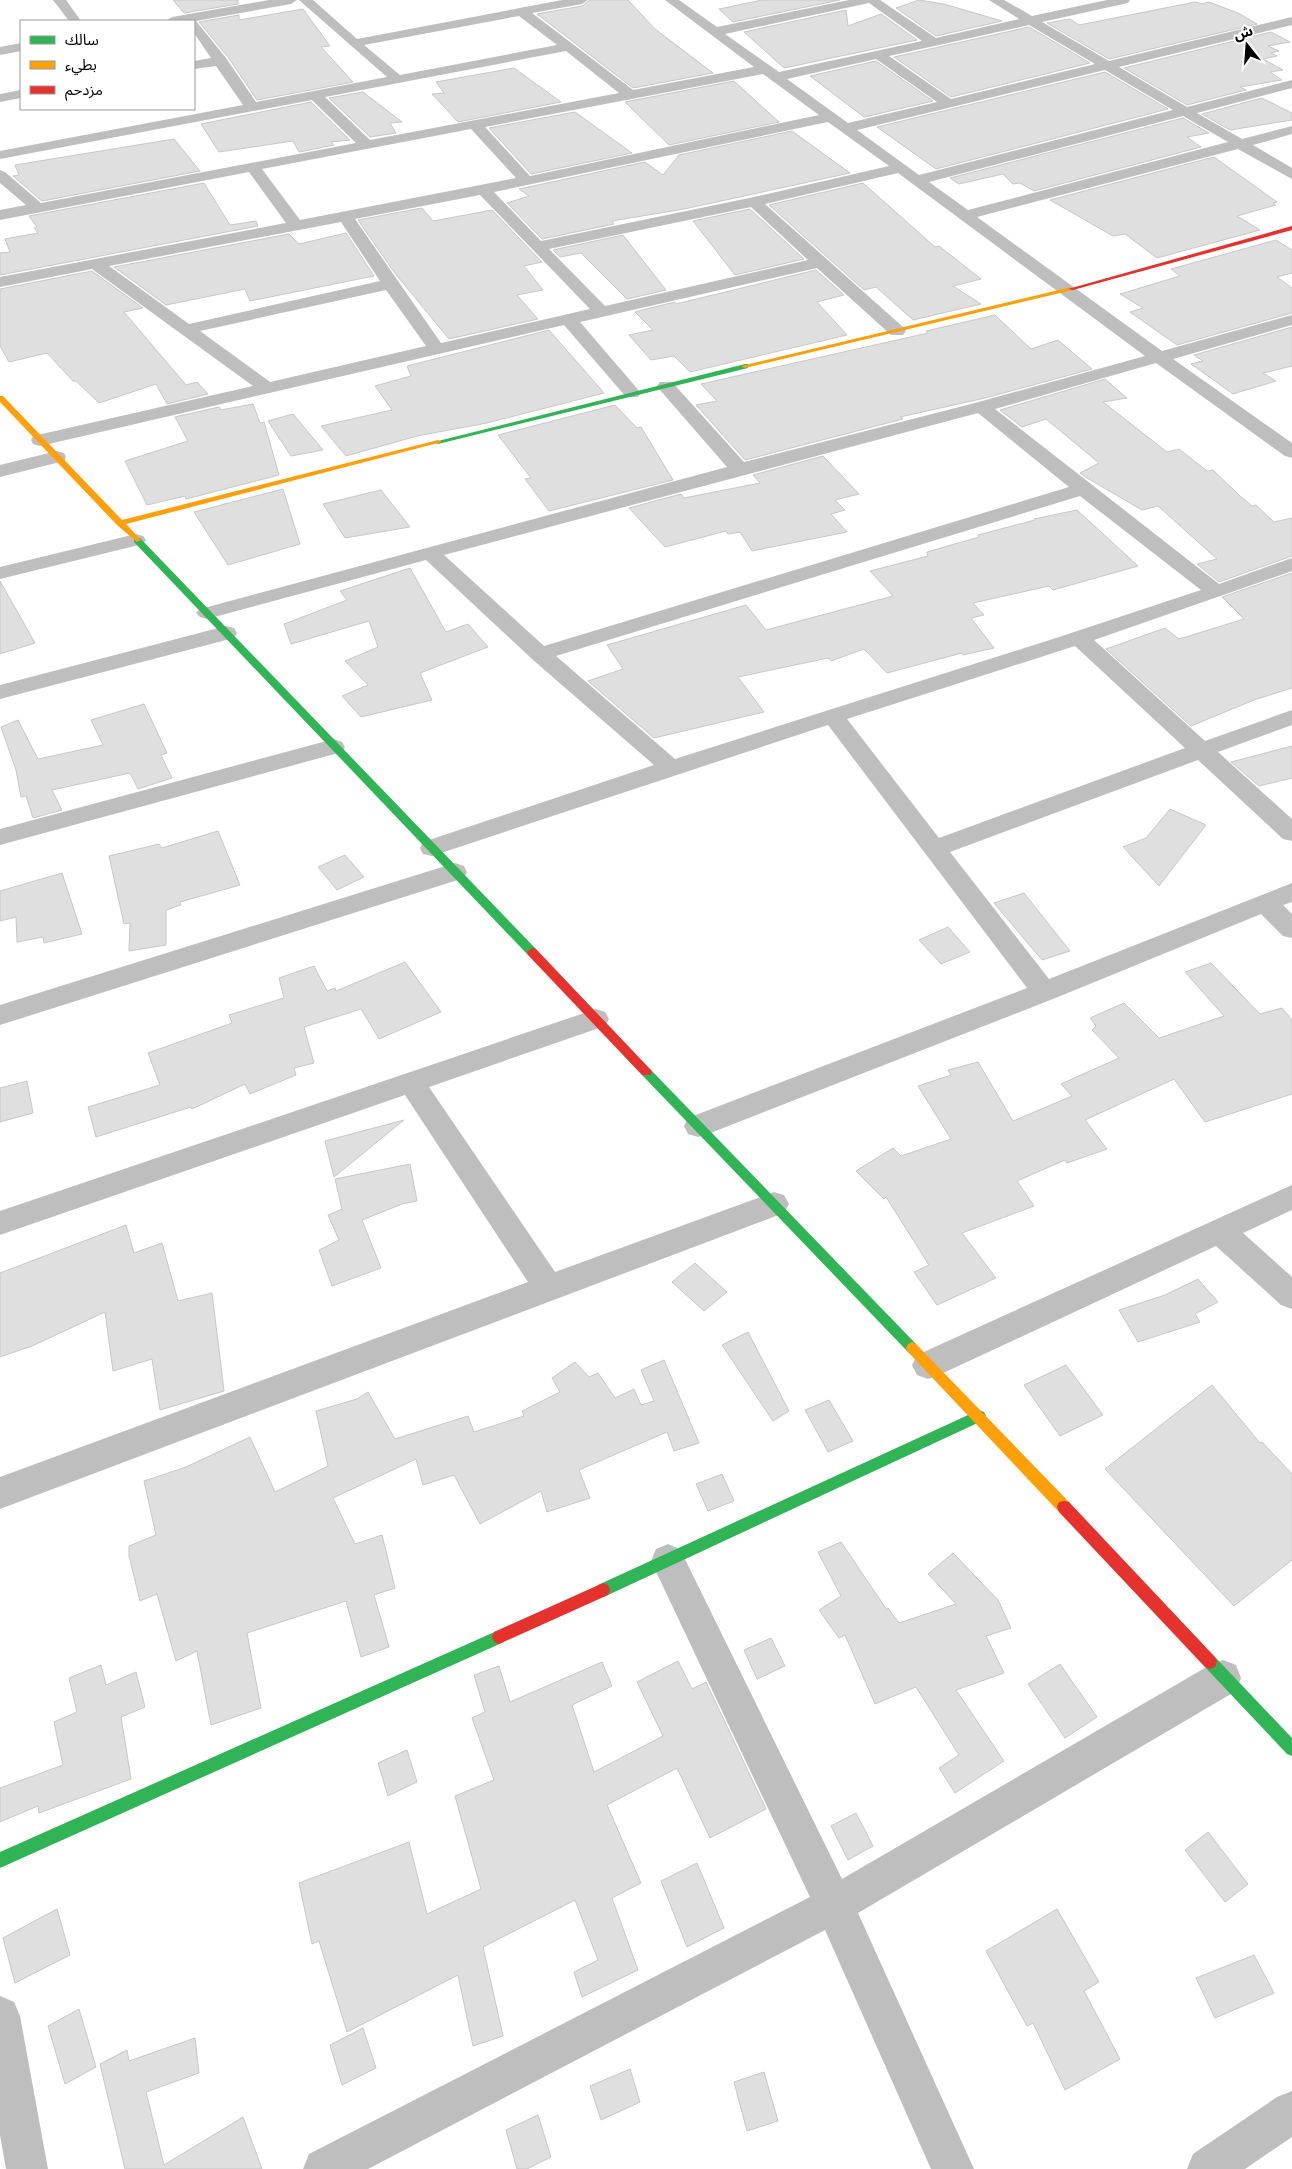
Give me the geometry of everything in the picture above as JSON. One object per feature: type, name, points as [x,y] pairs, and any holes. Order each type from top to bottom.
[{"type":"street","points":[[59,0],[74,20]]},
{"type":"street","points":[[195,20],[292,0]]},
{"type":"street","points":[[305,0],[397,79]]},
{"type":"street","points":[[354,42],[582,0]]},
{"type":"street","points":[[671,0],[1160,358],[1287,443]]},
{"type":"street","points":[[714,32],[867,0]]},
{"type":"street","points":[[872,0],[933,42]]},
{"type":"street","points":[[995,0],[1292,174]]},
{"type":"street","points":[[0,215],[631,96],[877,54],[1124,0]]},
{"type":"street","points":[[521,11],[631,96]]},
{"type":"street","points":[[846,128],[1292,21]]},
{"type":"street","points":[[195,25],[252,107]]},
{"type":"street","points":[[0,51],[20,47]]},
{"type":"street","points":[[0,154],[568,47]]},
{"type":"street","points":[[877,54],[949,104]]},
{"type":"street","points":[[195,65],[221,61]]},
{"type":"street","points":[[917,180],[1292,84]]},
{"type":"street","points":[[0,98],[20,94]]},
{"type":"street","points":[[315,95],[366,145]]},
{"type":"street","points":[[0,282],[483,190],[831,117]]},
{"type":"street","points":[[475,125],[526,180]]},
{"type":"street","points":[[966,215],[1292,130]]},
{"type":"street","points":[[253,167],[296,226]]},
{"type":"street","points":[[539,246],[754,202],[901,168]]},
{"type":"street","points":[[0,175],[38,208]]},
{"type":"street","points":[[483,190],[602,312]]},
{"type":"street","points":[[754,202],[897,330]]},
{"type":"street","points":[[346,217],[436,349]]},
{"type":"street","points":[[120,523],[632,393],[1068,290],[1292,228]]},
{"type":"street","points":[[40,440],[820,262]]},
{"type":"street","points":[[96,264],[266,387]]},
{"type":"street","points":[[188,329],[390,284]]},
{"type":"street","points":[[569,320],[632,393]]},
{"type":"street","points":[[207,613],[740,469],[981,407],[1292,320]]},
{"type":"street","points":[[666,386],[740,469]]},
{"type":"street","points":[[1,400],[979,1416],[1223,1678],[1292,1749]]},
{"type":"street","points":[[981,407],[1082,489],[1218,592]]},
{"type":"street","points":[[0,471],[57,457]]},
{"type":"street","points":[[540,654],[1082,489]]},
{"type":"street","points":[[0,573],[136,540]]},
{"type":"street","points":[[430,553],[540,654],[670,767]]},
{"type":"street","points":[[432,848],[670,767],[1079,638],[1218,592],[1292,564]]},
{"type":"street","points":[[0,692],[226,633]]},
{"type":"street","points":[[1079,638],[1292,833]]},
{"type":"street","points":[[833,716],[936,848],[1044,992]]},
{"type":"street","points":[[936,848],[1204,751],[1292,717]]},
{"type":"street","points":[[0,838],[334,747]]},
{"type":"street","points":[[0,1015],[455,872]]},
{"type":"street","points":[[698,1126],[1044,992],[1292,892]]},
{"type":"street","points":[[1265,903],[1292,929]]},
{"type":"street","points":[[0,1223],[596,1019]]},
{"type":"street","points":[[411,1082],[549,1288]]},
{"type":"street","points":[[928,1365],[1292,1197]]},
{"type":"street","points":[[0,1493],[774,1204]]},
{"type":"street","points":[[1219,1230],[1292,1296]]},
{"type":"street","points":[[0,1860],[668,1561],[979,1416]]},
{"type":"street","points":[[668,1561],[834,1905],[953,2169]]},
{"type":"street","points":[[324,2169],[834,1905],[1223,1678]]},
{"type":"street","points":[[0,2016],[27,2169]]},
{"type":"street","points":[[1208,2169],[1292,2112]]},
{"type":"building","points":[[173,0],[238,0],[238,4],[184,13]]},
{"type":"building","points":[[590,0],[628,0],[655,29],[713,73],[633,88],[537,14],[582,6]]},
{"type":"building","points":[[762,0],[840,0],[733,22],[719,9]]},
{"type":"building","points":[[919,0],[944,4],[1002,21],[936,36],[896,8]]},
{"type":"building","points":[[1195,2],[1202,4],[1209,2],[1238,13],[1257,24],[1109,59],[1047,23],[1070,19],[1079,25]]},
{"type":"building","points":[[303,9],[330,46],[321,47],[353,82],[257,100],[228,57],[199,22],[239,15],[239,20]]},
{"type":"building","points":[[846,10],[848,26],[881,14],[917,40],[784,68],[744,32]]},
{"type":"building","points":[[1029,27],[1090,63],[951,97],[894,57]]},
{"type":"building","points":[[1271,32],[1290,42],[1268,46],[1279,51],[1271,53],[1277,56],[1263,59],[1283,70],[1270,72],[1282,80],[1240,87],[1246,90],[1187,105],[1124,68]]},
{"type":"building","points":[[876,61],[933,101],[864,117],[810,76]]},
{"type":"building","points":[[514,68],[561,102],[458,122],[432,94],[444,93],[436,82]]},
{"type":"building","points":[[1105,72],[1168,109],[936,169],[877,127]]},
{"type":"building","points":[[734,81],[779,122],[669,145],[625,102]]},
{"type":"building","points":[[363,92],[402,122],[390,123],[396,133],[370,137],[329,98]]},
{"type":"building","points":[[1262,98],[1292,113],[1292,120],[1230,130],[1202,114]]},
{"type":"building","points":[[311,102],[350,140],[331,142],[334,145],[299,152],[293,141],[219,152],[201,124]]},
{"type":"building","points":[[575,112],[632,153],[531,174],[489,128]]},
{"type":"building","points":[[1183,118],[1209,133],[1187,137],[1201,147],[1034,191],[1020,183],[1013,184],[1003,174],[959,184],[950,178]]},
{"type":"building","points":[[792,131],[850,173],[684,209],[612,221],[614,224],[542,239],[507,203],[529,196],[519,189],[645,162],[663,175],[679,155]]},
{"type":"building","points":[[174,139],[200,171],[42,201],[13,176],[19,175],[15,165]]},
{"type":"building","points":[[1214,157],[1277,202],[1273,203],[1276,205],[1237,216],[1260,230],[1157,258],[1125,234],[1113,236],[1050,200]]},
{"type":"building","points":[[204,183],[230,225],[256,221],[258,226],[0,275],[0,253],[10,252],[5,239],[38,233],[34,228],[37,227],[29,216]]},
{"type":"building","points":[[863,183],[935,247],[939,246],[981,279],[953,286],[981,304],[913,320],[876,287],[864,290],[769,205]]},
{"type":"building","points":[[422,208],[433,221],[492,210],[542,262],[524,266],[543,290],[517,295],[538,319],[449,339],[394,272],[358,220]]},
{"type":"building","points":[[750,209],[804,259],[735,275],[693,221]]},
{"type":"building","points":[[346,233],[374,276],[250,301],[245,289],[166,305],[114,267],[289,234],[299,244]]},
{"type":"building","points":[[623,235],[666,290],[627,299],[581,253],[560,257],[553,250]]},
{"type":"building","points":[[1276,240],[1292,250],[1292,273],[1277,277],[1292,288],[1292,313],[1177,345],[1130,312],[1143,308],[1120,294],[1180,276],[1171,269]]},
{"type":"building","points":[[816,270],[844,295],[817,302],[847,335],[690,372],[674,356],[651,360],[629,335],[653,330],[635,312]]},
{"type":"building","points":[[92,271],[143,308],[124,312],[186,385],[197,382],[208,394],[167,404],[156,384],[99,403],[76,381],[73,381],[47,353],[9,362],[0,346],[0,289]]},
{"type":"building","points":[[995,315],[1031,349],[1058,340],[1092,369],[985,398],[900,417],[903,419],[745,460],[696,405],[717,401],[701,384],[928,333],[926,331]]},
{"type":"building","points":[[1292,327],[1292,366],[1263,373],[1276,381],[1233,394],[1191,364],[1203,361],[1194,355]]},
{"type":"building","points":[[549,330],[604,393],[487,423],[417,436],[346,456],[321,426],[392,410],[375,386],[411,376],[407,366]]},
{"type":"building","points":[[1105,379],[1127,398],[1103,402],[1167,452],[1179,449],[1207,471],[1213,470],[1239,495],[1252,506],[1256,505],[1274,522],[1292,518],[1292,556],[1219,582],[1197,564],[1217,559],[1158,506],[1142,510],[1080,473],[1099,463],[1046,419],[1022,427],[1000,410]]},
{"type":"building","points":[[253,404],[260,423],[264,422],[279,475],[186,499],[185,496],[147,505],[125,461],[188,441],[175,417],[219,407],[221,410]]},
{"type":"building","points":[[615,405],[637,428],[641,427],[673,480],[549,511],[525,479],[531,478],[498,435]]},
{"type":"building","points":[[293,414],[323,450],[291,456],[268,421]]},
{"type":"building","points":[[823,456],[859,494],[835,500],[845,510],[831,514],[847,532],[752,551],[740,532],[728,534],[726,531],[665,547],[629,508],[681,494],[684,498],[760,483],[753,475]]},
{"type":"building","points":[[283,489],[300,544],[228,565],[194,512]]},
{"type":"building","points":[[381,490],[410,527],[345,538],[323,504]]},
{"type":"building","points":[[1077,510],[1138,566],[1053,590],[1049,586],[973,603],[984,615],[971,618],[994,648],[963,655],[962,653],[887,673],[864,649],[831,661],[828,658],[738,677],[764,712],[654,738],[588,681],[623,669],[607,645],[746,605],[766,630],[893,596],[870,571],[928,556],[927,552],[979,537],[978,535],[1034,519]]},
{"type":"building","points":[[410,568],[446,632],[468,624],[488,647],[420,673],[432,700],[361,717],[342,696],[368,685],[345,661],[378,647],[369,621],[291,644],[284,624],[347,600],[340,591]]},
{"type":"building","points":[[1292,573],[1292,688],[1254,700],[1191,726],[1106,649],[1165,628],[1179,639],[1244,619],[1222,597]]},
{"type":"building","points":[[0,581],[35,643],[0,654]]},
{"type":"building","points":[[144,704],[167,753],[161,755],[172,778],[138,789],[130,773],[52,790],[62,810],[33,818],[26,796],[21,797],[16,770],[1,727],[18,720],[38,759],[103,745],[91,720]]},
{"type":"building","points":[[1292,746],[1292,778],[1259,786],[1231,762]]},
{"type":"building","points":[[1170,809],[1206,825],[1159,886],[1123,847],[1146,838]]},
{"type":"building","points":[[218,831],[240,885],[180,902],[181,905],[166,910],[166,945],[129,951],[130,923],[124,924],[109,856],[159,844],[162,848]]},
{"type":"building","points":[[345,855],[364,877],[337,890],[318,867]]},
{"type":"building","points":[[62,873],[82,934],[44,943],[43,937],[17,942],[16,917],[0,921],[0,891]]},
{"type":"building","points":[[1024,893],[1070,951],[1042,960],[994,903]]},
{"type":"building","points":[[948,927],[970,952],[941,964],[919,940]]},
{"type":"building","points":[[405,962],[441,1012],[379,1039],[361,1009],[304,1027],[314,1063],[294,1068],[296,1075],[250,1094],[245,1084],[192,1109],[191,1107],[96,1137],[88,1107],[160,1085],[148,1053],[232,1023],[229,1015],[284,998],[279,978],[314,966],[327,991],[335,988],[336,991]]},
{"type":"building","points":[[1211,963],[1260,1014],[1282,1008],[1292,1020],[1292,1094],[1205,1122],[1174,1079],[1085,1120],[1107,1149],[1067,1163],[1065,1160],[1017,1181],[1034,1206],[962,1233],[996,1278],[937,1305],[914,1272],[929,1265],[886,1197],[884,1199],[856,1171],[893,1148],[901,1156],[951,1139],[918,1086],[951,1075],[948,1070],[978,1062],[1013,1121],[1018,1119],[1072,1096],[1061,1084],[1119,1058],[1092,1030],[1096,1026],[1090,1018],[1124,1003],[1159,1038],[1224,1016],[1185,972]]},
{"type":"building","points":[[27,1081],[33,1113],[0,1122],[0,1088]]},
{"type":"building","points":[[404,1120],[334,1177],[325,1141]]},
{"type":"building","points":[[410,1164],[417,1201],[402,1204],[362,1220],[381,1268],[332,1286],[319,1250],[339,1240],[328,1215],[342,1209],[335,1179]]},
{"type":"building","points":[[126,1225],[134,1253],[162,1243],[178,1301],[212,1293],[224,1391],[160,1410],[152,1359],[113,1371],[105,1312],[32,1346],[0,1357],[0,1273]]},
{"type":"building","points":[[695,1263],[727,1292],[704,1311],[672,1282]]},
{"type":"building","points":[[1198,1279],[1218,1302],[1195,1314],[1200,1322],[1138,1342],[1119,1310],[1165,1295]]},
{"type":"building","points":[[748,1332],[789,1411],[773,1421],[722,1345]]},
{"type":"building","points":[[664,1360],[699,1443],[674,1451],[667,1432],[579,1470],[590,1498],[547,1512],[541,1491],[480,1524],[454,1475],[423,1485],[416,1459],[333,1498],[355,1544],[382,1535],[395,1588],[374,1595],[389,1647],[361,1657],[346,1601],[247,1633],[261,1708],[211,1725],[197,1651],[176,1661],[157,1594],[140,1601],[129,1556],[129,1546],[156,1535],[144,1481],[186,1467],[250,1437],[275,1492],[328,1466],[316,1411],[357,1399],[368,1392],[395,1439],[468,1416],[474,1432],[524,1416],[522,1411],[560,1392],[552,1378],[575,1362],[589,1377],[598,1373],[615,1398],[634,1389],[641,1405],[654,1401],[641,1370]]},
{"type":"building","points":[[1066,1365],[1103,1415],[1060,1436],[1024,1385]]},
{"type":"building","points":[[1212,1385],[1260,1443],[1262,1442],[1292,1474],[1292,1560],[1234,1606],[1105,1469]]},
{"type":"building","points":[[829,1400],[853,1441],[828,1452],[805,1410]]},
{"type":"building","points":[[722,1474],[734,1501],[708,1511],[696,1484]]},
{"type":"building","points":[[841,1542],[887,1610],[888,1608],[899,1623],[956,1604],[928,1574],[953,1553],[998,1600],[1011,1628],[986,1636],[1004,1673],[956,1690],[1004,1761],[955,1793],[939,1768],[959,1755],[916,1687],[875,1704],[845,1635],[839,1638],[819,1610],[841,1596],[818,1552]]},
{"type":"building","points":[[771,1638],[785,1666],[757,1679],[744,1650]]},
{"type":"building","points":[[678,1661],[692,1689],[706,1682],[766,1809],[710,1838],[677,1768],[607,1805],[641,1883],[612,1898],[638,1970],[582,1997],[574,1972],[598,1960],[575,1900],[483,1947],[503,2036],[473,2046],[458,1975],[347,2032],[319,1941],[312,1944],[299,1883],[409,1842],[427,1914],[481,1889],[455,1796],[494,1780],[472,1718],[485,1712],[474,1675],[499,1666],[510,1702],[602,1662],[612,1686],[572,1705],[594,1772],[663,1736],[637,1682]]},
{"type":"building","points":[[1060,1664],[1097,1717],[1065,1738],[1028,1684]]},
{"type":"building","points":[[101,1665],[106,1685],[136,1672],[145,1707],[121,1717],[131,1779],[39,1813],[38,1806],[0,1822],[0,1788],[63,1765],[54,1722],[77,1712],[69,1678]]},
{"type":"building","points":[[407,1750],[417,1782],[388,1796],[378,1763]]},
{"type":"building","points":[[856,1813],[873,1846],[848,1860],[831,1826]]},
{"type":"building","points":[[1208,1832],[1248,1884],[1225,1902],[1185,1850]]},
{"type":"building","points":[[697,1863],[724,1928],[687,1947],[661,1881]]},
{"type":"building","points":[[57,1909],[70,1955],[15,1983],[3,1938]]},
{"type":"building","points":[[1057,1909],[1099,1982],[1084,1991],[1120,2059],[1065,2090],[1033,2023],[1027,2026],[986,1951]]},
{"type":"building","points":[[1254,1955],[1274,1993],[1215,2018],[1196,1978]]},
{"type":"building","points":[[79,2009],[96,2067],[65,2084],[48,2026]]},
{"type":"building","points":[[363,2028],[376,2068],[342,2085],[330,2045]]},
{"type":"building","points":[[195,2038],[199,2073],[146,2092],[164,2165],[243,2117],[262,2169],[125,2169],[100,2064],[127,2050],[129,2061]]},
{"type":"building","points":[[630,2069],[640,2102],[601,2120],[590,2086]]},
{"type":"building","points":[[764,2072],[778,2121],[747,2131],[734,2082]]},
{"type":"building","points":[[538,2115],[551,2157],[527,2169],[517,2169],[506,2130]]},
{"type":"traffic: fast","points":[[438,442],[745,366]]},
{"type":"traffic: fast","points":[[137,540],[532,952]]},
{"type":"traffic: fast","points":[[646,1072],[912,1348]]},
{"type":"traffic: fast","points":[[603,1590],[979,1416]]},
{"type":"traffic: fast","points":[[0,1860],[499,1637]]},
{"type":"traffic: fast","points":[[1210,1662],[1292,1749]]},
{"type":"traffic: slow","points":[[745,366],[1071,289]]},
{"type":"traffic: slow","points":[[0,398],[137,540]]},
{"type":"traffic: slow","points":[[120,523],[438,442]]},
{"type":"traffic: slow","points":[[912,1348],[1064,1507]]},
{"type":"traffic: jam","points":[[1071,289],[1292,228]]},
{"type":"traffic: jam","points":[[532,952],[646,1072]]},
{"type":"traffic: jam","points":[[1064,1507],[1210,1662]]},
{"type":"traffic: jam","points":[[499,1637],[603,1590]]}]
